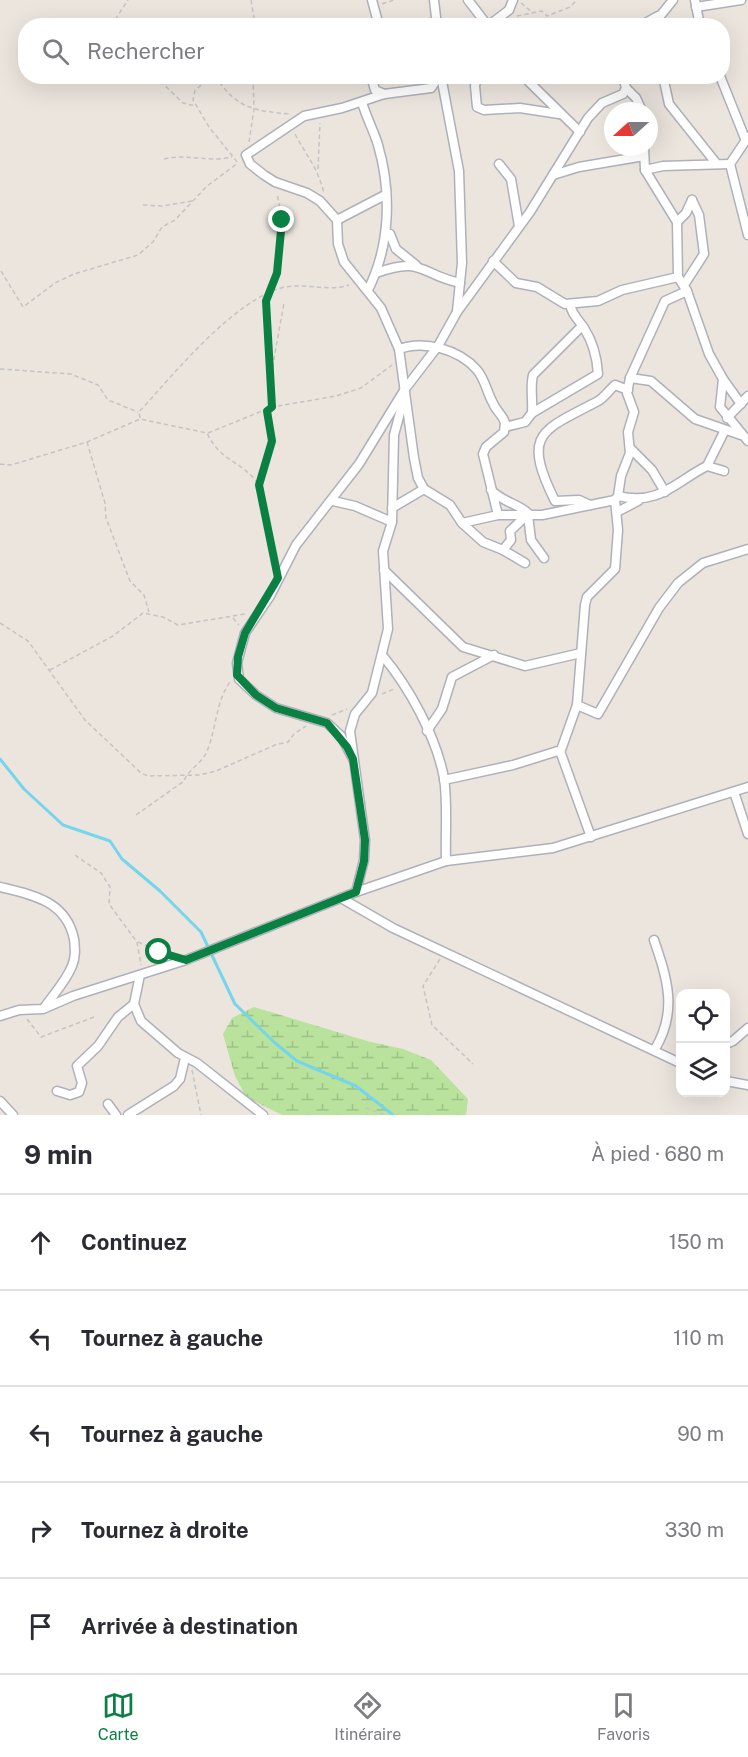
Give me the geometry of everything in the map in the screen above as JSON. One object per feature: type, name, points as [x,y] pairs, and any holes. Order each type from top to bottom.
[{"type":"street","points":[[434,0],[435,18]]},
{"type":"street","points":[[468,0],[482,18]]},
{"type":"street","points":[[499,18],[508,11],[513,0]]},
{"type":"street","points":[[657,18],[673,0]]},
{"type":"street","points":[[696,4],[741,0]]},
{"type":"street","points":[[372,1],[377,18]]},
{"type":"street","points":[[654,18],[659,15]]},
{"type":"street","points":[[373,84],[375,90],[384,94]]},
{"type":"street","points":[[434,84],[431,88],[384,94],[300,118],[249,152],[247,159],[250,164],[275,182],[307,193],[327,208],[337,220],[340,253],[357,280],[368,290],[381,308],[399,349],[414,458],[418,478],[424,489],[450,505],[462,523],[483,542],[525,563]]},
{"type":"street","points":[[442,84],[459,171],[462,263],[457,312]]},
{"type":"street","points":[[475,84],[477,107],[484,110],[520,108],[559,114]]},
{"type":"street","points":[[531,84],[580,132]]},
{"type":"street","points":[[625,84],[638,102]]},
{"type":"street","points":[[665,84],[669,104],[716,163]]},
{"type":"street","points":[[723,84],[747,139],[730,164],[748,235]]},
{"type":"street","points":[[353,759],[334,728],[318,720],[288,713],[270,704],[256,695],[237,675],[242,641],[296,545],[333,501],[405,389],[438,346],[457,312],[519,226],[596,107],[618,97],[626,88]]},
{"type":"street","points":[[362,102],[379,147],[385,195],[386,232],[376,273],[368,290]]},
{"type":"street","points":[[553,175],[627,156]]},
{"type":"street","points":[[644,156],[645,170],[677,222],[678,277],[686,288],[709,354],[741,404]]},
{"type":"street","points":[[499,164],[511,178],[519,226]]},
{"type":"street","points":[[645,170],[663,166],[730,164]]},
{"type":"street","points":[[337,220],[385,195]]},
{"type":"street","points":[[591,837],[560,751],[577,705],[587,597],[615,569],[617,498],[621,476],[629,460],[628,432],[634,412],[628,390],[630,378],[665,301],[686,288],[704,254],[695,201],[692,200],[686,213],[677,222]]},
{"type":"street","points":[[390,234],[391,242],[403,257],[416,266],[460,283]]},
{"type":"street","points":[[493,261],[516,283],[537,287],[552,298],[570,303],[598,301],[622,290],[678,277]]},
{"type":"street","points":[[376,273],[397,266],[416,266]]},
{"type":"street","points":[[531,413],[598,374],[597,360],[582,326],[571,311],[570,303]]},
{"type":"street","points":[[498,515],[483,451],[500,437],[506,427],[525,422],[531,413],[534,396],[531,383],[533,375],[582,326]]},
{"type":"street","points":[[399,349],[412,346],[438,346],[478,370],[506,427]]},
{"type":"street","points":[[630,378],[651,381],[695,419],[746,439]]},
{"type":"street","points":[[723,379],[720,407],[746,439]]},
{"type":"street","points":[[590,505],[579,500],[555,501],[546,482],[538,452],[541,437],[550,426],[601,400],[615,386],[628,390]]},
{"type":"street","points":[[356,892],[364,861],[365,840],[353,759],[351,721],[372,693],[389,615],[383,551],[392,522],[394,435],[405,389]]},
{"type":"street","points":[[727,418],[748,396]]},
{"type":"street","points":[[617,512],[642,499],[665,492],[707,466],[725,430]]},
{"type":"street","points":[[630,448],[652,470],[665,492]]},
{"type":"street","points":[[707,466],[717,471],[724,471]]},
{"type":"street","points":[[392,508],[424,489]]},
{"type":"street","points":[[491,490],[508,504],[524,508],[528,515],[531,540],[544,558]]},
{"type":"street","points":[[462,523],[498,515],[528,515],[590,505],[617,498],[642,499]]},
{"type":"street","points":[[333,501],[355,506],[392,522]]},
{"type":"street","points":[[503,550],[511,540],[510,531],[528,515]]},
{"type":"street","points":[[577,705],[598,714],[659,608],[689,572],[703,563],[748,549]]},
{"type":"street","points":[[384,570],[463,647],[525,666],[581,653]]},
{"type":"street","points":[[382,655],[427,731],[444,780],[446,861]]},
{"type":"street","points":[[427,731],[442,709],[452,677],[494,655]]},
{"type":"street","points":[[444,780],[560,751]]},
{"type":"street","points":[[0,1016],[19,1010],[44,1009],[73,996],[186,960],[356,892],[446,861],[553,848],[748,787]]},
{"type":"street","points":[[734,792],[748,834]]},
{"type":"street","points":[[0,887],[51,902],[66,918],[73,935],[76,950],[73,964],[44,1009]]},
{"type":"street","points":[[341,898],[393,928],[445,950],[513,985],[676,1060]]},
{"type":"street","points":[[654,940],[669,984],[664,1024],[655,1049]]},
{"type":"street","points":[[140,975],[134,1004],[141,1022],[263,1115]]},
{"type":"street","points":[[57,1092],[70,1095],[79,1092],[82,1083],[77,1066],[80,1061],[98,1046],[112,1025],[134,1004]]},
{"type":"street","points":[[728,1043],[748,1028]]},
{"type":"street","points":[[128,1115],[174,1086],[180,1079],[187,1059]]},
{"type":"street","points":[[730,1082],[748,1085]]},
{"type":"street","points":[[0,1101],[13,1115]]},
{"type":"street","points":[[108,1104],[116,1115]]},
{"type":"path","points":[[116,18],[128,0]]},
{"type":"path","points":[[251,0],[254,18]]},
{"type":"path","points":[[372,1],[386,4],[394,0]]},
{"type":"path","points":[[519,0],[533,14]]},
{"type":"path","points":[[508,11],[521,16],[542,11],[547,16],[570,7],[577,0]]},
{"type":"path","points":[[163,84],[183,103],[196,106]]},
{"type":"path","points":[[1,271],[18,294],[23,307],[55,283],[74,274],[138,255],[153,242],[162,227],[176,220],[207,186],[238,163],[208,127],[196,106],[193,95],[195,90],[203,84]]},
{"type":"path","points":[[221,84],[234,100],[255,109],[275,114],[291,114],[300,118]]},
{"type":"path","points":[[249,152],[255,109],[253,84]]},
{"type":"path","points":[[320,113],[318,170],[327,208]]},
{"type":"path","points":[[290,124],[305,154],[318,170]]},
{"type":"path","points":[[164,159],[182,154],[194,160],[232,157]]},
{"type":"path","points":[[272,407],[266,301],[277,273],[281,250],[282,220],[275,182]]},
{"type":"path","points":[[143,205],[162,206],[192,201]]},
{"type":"path","points":[[139,412],[186,360],[248,304],[286,287],[335,290],[357,280]]},
{"type":"path","points":[[271,379],[284,303]]},
{"type":"path","points":[[0,464],[11,465],[87,442],[140,419],[207,433],[272,407],[336,396],[361,388],[399,361]]},
{"type":"path","points":[[0,369],[70,374],[98,385],[108,400],[139,412]]},
{"type":"path","points":[[259,485],[272,441],[267,411],[272,407]]},
{"type":"path","points":[[139,412],[140,419]]},
{"type":"path","points":[[207,433],[214,448],[223,457],[245,468],[259,485],[278,578]]},
{"type":"path","points":[[87,442],[110,528],[130,581],[144,595],[149,612]]},
{"type":"path","points":[[49,671],[113,636],[143,613],[149,612],[178,625],[202,622],[219,616],[233,618],[258,611]]},
{"type":"path","points":[[0,623],[28,641],[85,720],[147,776],[186,775],[216,771],[275,745],[288,742],[294,734],[318,720],[403,687]]},
{"type":"path","points":[[136,814],[184,781],[186,775],[198,767],[207,754],[228,685],[237,675]]},
{"type":"path","points":[[75,855],[101,873],[110,887],[109,904],[137,942],[141,961],[140,975]]},
{"type":"path","points":[[137,942],[186,960]]},
{"type":"path","points":[[445,950],[423,986],[429,1020],[472,1064]]},
{"type":"path","points":[[19,1010],[40,1037],[94,1017]]},
{"type":"path","points":[[187,1059],[201,1115]]},
{"type":"path","points":[[366,1108],[384,1115]]},
{"type":"green space","points":[[254,1007],[367,1041],[403,1049],[431,1060],[468,1099],[466,1115],[282,1115],[246,1097],[235,1076],[223,1034],[232,1018]]},
{"type":"waterway","points":[[0,759],[24,789],[63,825],[110,841],[122,859],[160,891],[201,932],[235,1004],[275,1043],[297,1061],[356,1086],[393,1115]]},
{"type":"route","points":[[159,952],[186,960],[356,892],[364,861],[365,840],[353,759],[341,736],[327,723],[288,713],[264,701],[239,678],[236,670],[245,633],[270,596],[278,578],[259,485],[272,441],[267,421],[267,411],[272,407],[266,301],[277,273],[281,250],[282,220]]}]
